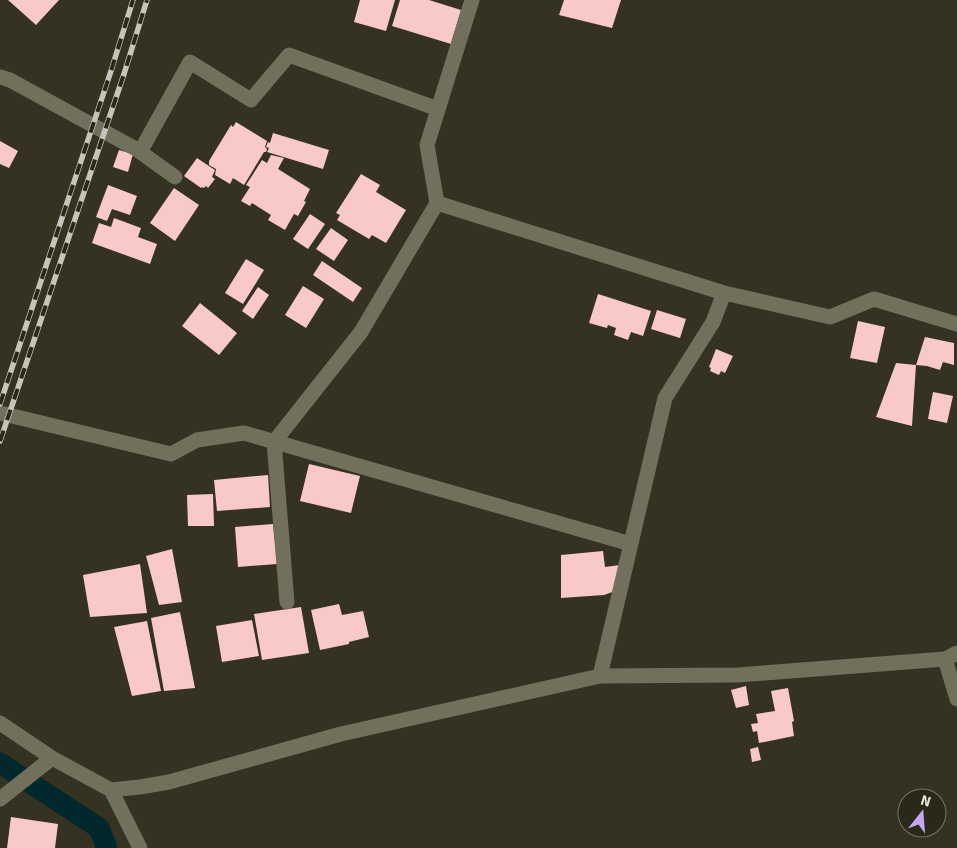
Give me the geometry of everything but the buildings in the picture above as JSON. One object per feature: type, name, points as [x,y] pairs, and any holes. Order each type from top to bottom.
[{"type":"street","points":[[287,602],[274,442],[361,332],[437,203],[427,145],[472,0]]},
{"type":"street","points":[[140,152],[190,62],[251,100],[289,55],[438,109]]},
{"type":"street","points":[[0,77],[10,80],[140,152],[175,177]]},
{"type":"street","points":[[437,203],[724,293],[830,317],[874,299],[957,324]]},
{"type":"street","points":[[600,676],[632,544],[664,398],[713,322],[724,293]]},
{"type":"street","points":[[0,413],[171,454],[197,440],[244,433],[632,544]]},
{"type":"street","points":[[0,723],[48,762],[110,790],[169,782],[340,734],[600,676],[738,675],[951,656],[957,699]]},
{"type":"street","points":[[3,797],[48,762]]},
{"type":"street","points":[[110,790],[140,848]]},
{"type":"waterway","points":[[0,763],[99,828],[107,848]]},
{"type":"railway","points":[[0,404],[133,0]]},
{"type":"railway","points":[[0,441],[124,74],[147,0]]}]
